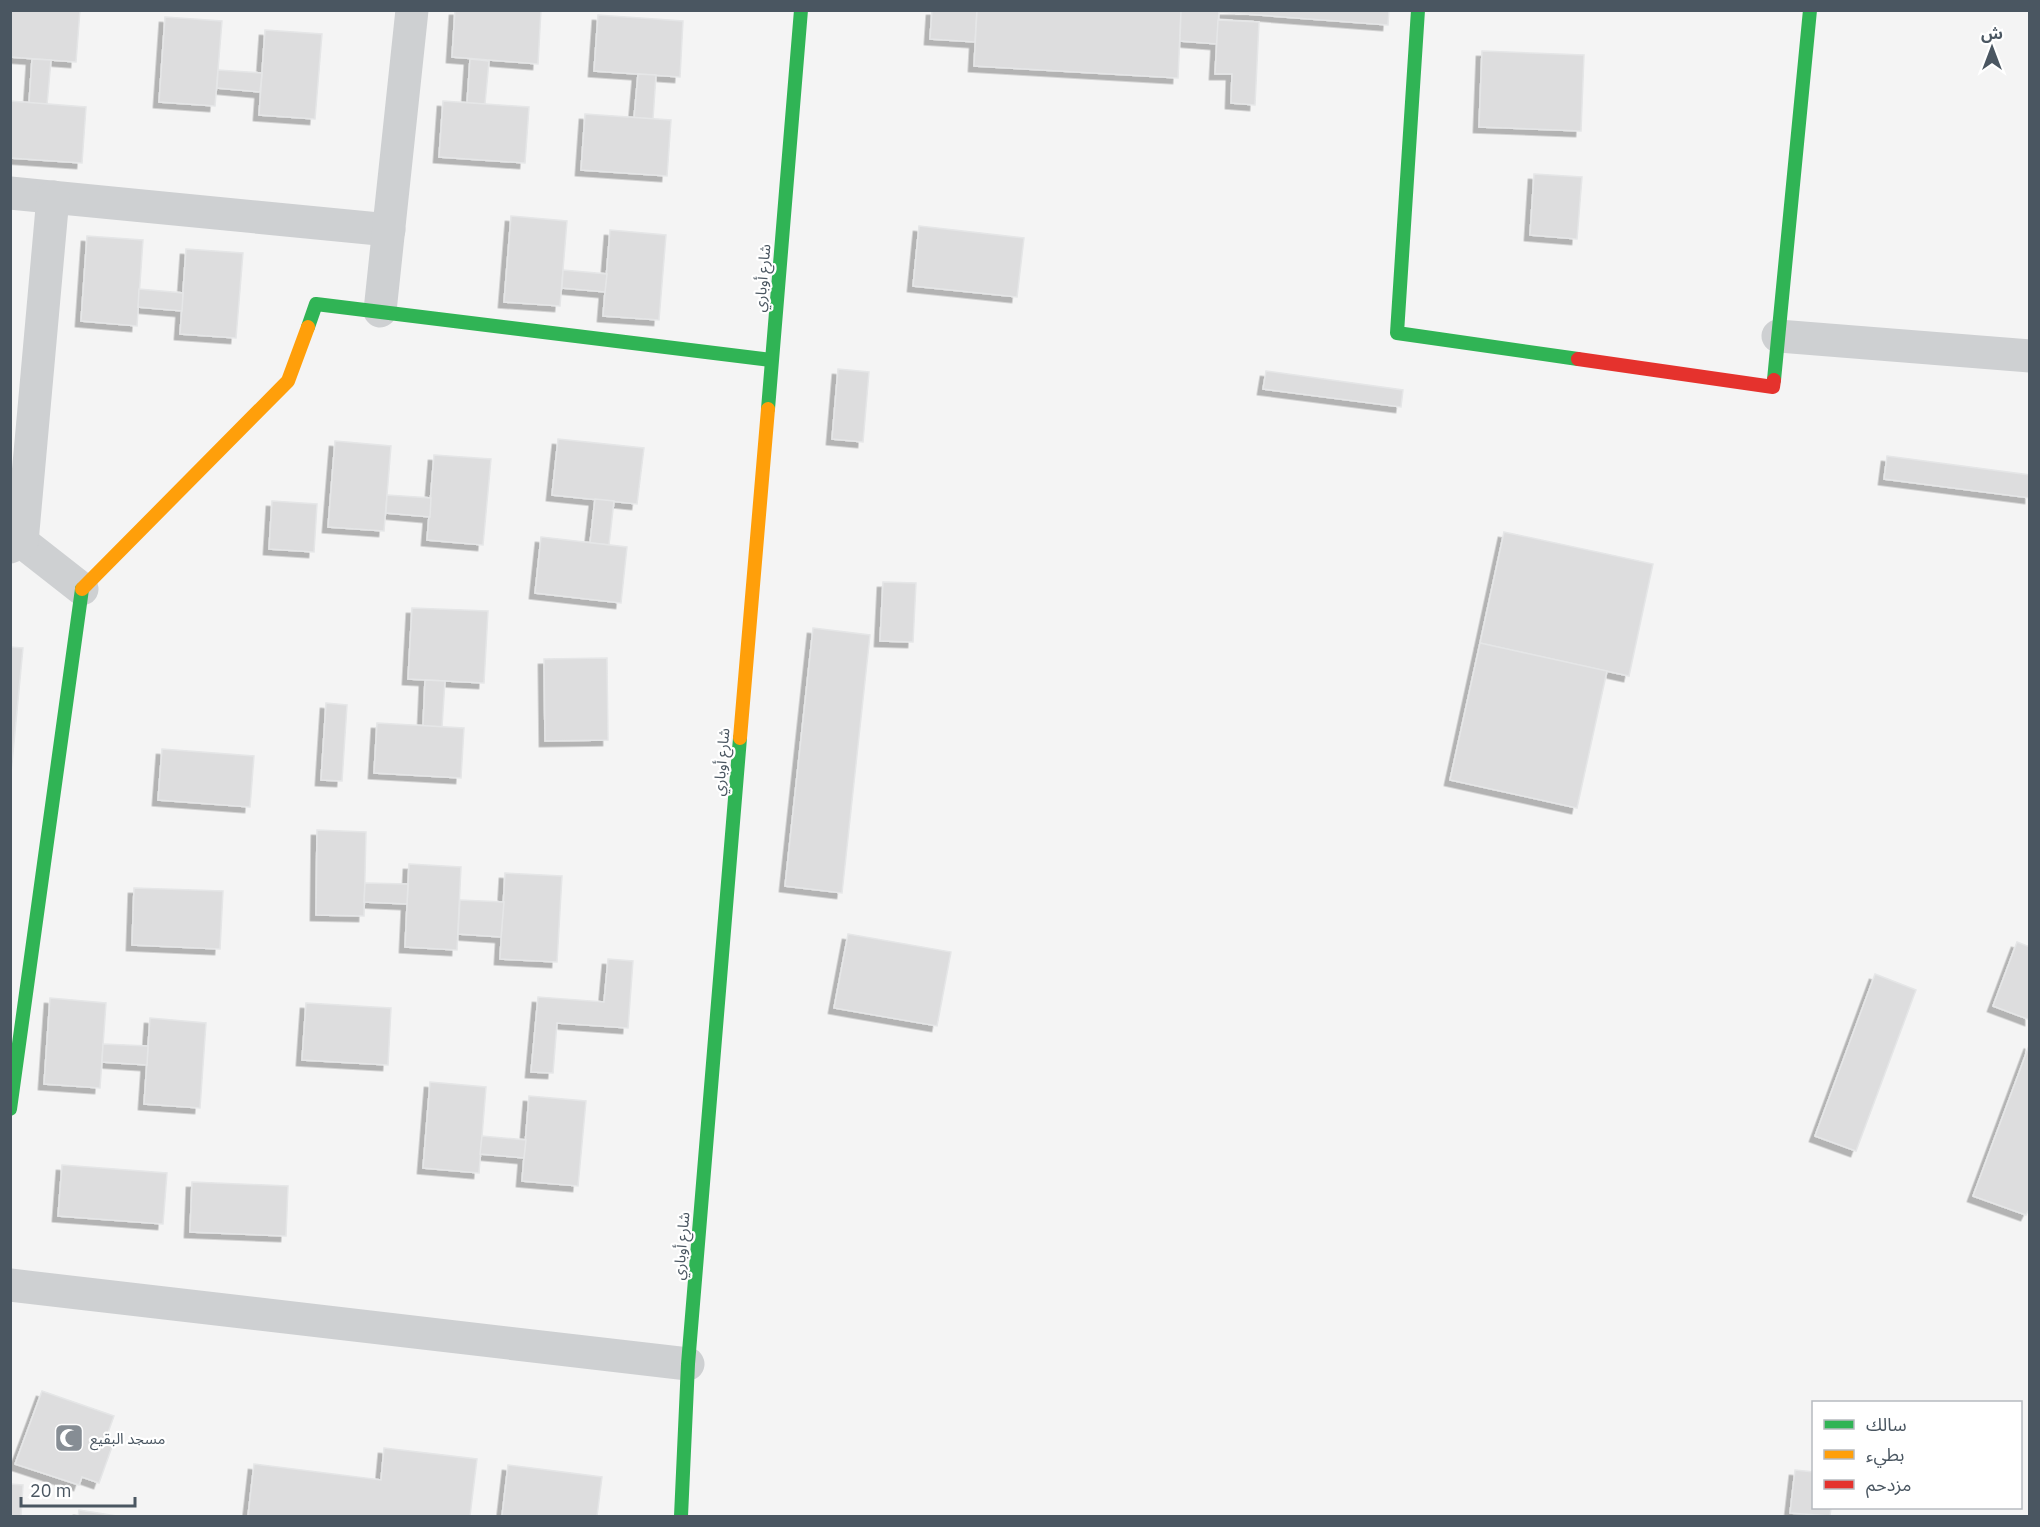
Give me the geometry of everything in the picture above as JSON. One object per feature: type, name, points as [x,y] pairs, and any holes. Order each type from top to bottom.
[{"type":"street","points":[[380,311],[411,10]]},
{"type":"street","name":"شارع أوباري","points":[[681,1516],[688,1364],[801,10]]},
{"type":"street","points":[[1418,10],[1397,333],[1773,387],[1810,10]]},
{"type":"street","points":[[10,193],[389,230]]},
{"type":"street","points":[[53,197],[16,544],[82,589]]},
{"type":"street","points":[[10,1109],[82,589],[288,381],[316,304],[771,360]]},
{"type":"street","points":[[1778,336],[2030,356]]},
{"type":"street","points":[[10,1285],[688,1364]]},
{"type":"building","points":[[10,10],[80,10],[76,62],[10,57]]},
{"type":"building","points":[[455,10],[541,10],[538,64],[452,57]]},
{"type":"building","points":[[932,10],[977,10],[975,42],[930,39]]},
{"type":"building","points":[[977,10],[1181,10],[1178,78],[974,66]]},
{"type":"building","points":[[1181,10],[1219,10],[1217,44],[1180,41]]},
{"type":"building","points":[[1219,10],[1389,10],[1388,25],[1219,12]]},
{"type":"building","points":[[598,15],[683,21],[680,77],[594,71]]},
{"type":"building","points":[[165,17],[222,21],[215,106],[159,102]]},
{"type":"building","points":[[1218,20],[1259,22],[1255,105],[1231,103],[1232,74],[1215,74]]},
{"type":"building","points":[[265,30],[322,34],[315,119],[259,115]]},
{"type":"building","points":[[1482,51],[1584,55],[1581,131],[1479,127]]},
{"type":"building","points":[[32,59],[51,60],[47,105],[29,103]]},
{"type":"building","points":[[470,59],[489,61],[485,104],[467,103]]},
{"type":"building","points":[[218,70],[262,73],[260,92],[217,88]]},
{"type":"building","points":[[638,74],[656,75],[653,119],[634,118]]},
{"type":"building","points":[[10,101],[86,107],[82,163],[10,158]]},
{"type":"building","points":[[443,101],[529,107],[525,163],[439,157]]},
{"type":"building","points":[[585,114],[671,120],[667,176],[581,170]]},
{"type":"building","points":[[1534,174],[1582,177],[1577,239],[1530,235]]},
{"type":"building","points":[[511,216],[567,221],[560,306],[504,302]]},
{"type":"building","points":[[919,226],[1024,238],[1017,297],[913,286]]},
{"type":"building","points":[[610,230],[666,235],[659,320],[603,316]]},
{"type":"building","points":[[87,236],[143,240],[137,326],[81,321]]},
{"type":"building","points":[[186,249],[243,253],[236,338],[180,334]]},
{"type":"building","points":[[563,270],[607,274],[605,292],[562,288]]},
{"type":"building","points":[[139,289],[183,293],[182,311],[138,307]]},
{"type":"building","points":[[838,369],[869,372],[863,442],[832,439]]},
{"type":"building","points":[[1266,371],[1403,390],[1401,407],[1263,389]]},
{"type":"building","points":[[558,439],[644,448],[637,504],[552,495]]},
{"type":"building","points":[[335,441],[391,446],[384,531],[328,527]]},
{"type":"building","points":[[434,455],[491,459],[483,545],[427,540]]},
{"type":"building","points":[[1887,456],[2030,475],[2030,498],[1884,479]]},
{"type":"building","points":[[387,495],[431,498],[430,517],[386,513]]},
{"type":"building","points":[[595,499],[614,501],[609,545],[590,543]]},
{"type":"building","points":[[272,501],[317,504],[314,552],[269,549]]},
{"type":"building","points":[[1504,532],[1653,564],[1629,676],[1480,643]]},
{"type":"building","points":[[541,537],[627,547],[621,603],[535,593]]},
{"type":"building","points":[[883,582],[916,583],[913,642],[880,641]]},
{"type":"building","points":[[412,608],[488,611],[484,683],[408,679]]},
{"type":"building","points":[[813,628],[870,635],[842,893],[785,886]]},
{"type":"building","points":[[1480,643],[1607,671],[1577,808],[1450,780]]},
{"type":"building","points":[[10,647],[23,648],[10,784]]},
{"type":"building","points":[[607,658],[608,740],[545,741],[544,659]]},
{"type":"building","points":[[425,680],[445,681],[442,727],[423,726]]},
{"type":"building","points":[[326,703],[347,705],[342,781],[321,780]]},
{"type":"building","points":[[377,723],[464,728],[461,778],[374,773]]},
{"type":"building","points":[[162,749],[254,756],[250,807],[158,800]]},
{"type":"building","points":[[317,830],[366,832],[364,916],[316,915]]},
{"type":"building","points":[[409,864],[461,867],[457,950],[405,947]]},
{"type":"building","points":[[505,873],[562,876],[557,962],[500,959]]},
{"type":"building","points":[[365,883],[408,884],[407,904],[364,902]]},
{"type":"building","points":[[134,888],[223,891],[220,949],[132,945]]},
{"type":"building","points":[[460,900],[504,902],[501,937],[458,934]]},
{"type":"building","points":[[848,934],[951,952],[937,1026],[834,1008]]},
{"type":"building","points":[[2017,942],[2030,947],[2030,1020],[1993,1006]]},
{"type":"building","points":[[608,959],[633,961],[628,1028],[557,1023],[553,1073],[531,1072],[538,997],[604,1002]]},
{"type":"building","points":[[1875,974],[1916,990],[1856,1151],[1815,1136]]},
{"type":"building","points":[[50,998],[106,1003],[100,1088],[44,1084]]},
{"type":"building","points":[[306,1003],[391,1008],[388,1065],[302,1060]]},
{"type":"building","points":[[150,1018],[206,1023],[200,1108],[144,1104]]},
{"type":"building","points":[[2030,1043],[2030,1207],[2026,1215],[1973,1196]]},
{"type":"building","points":[[103,1044],[148,1046],[147,1065],[102,1062]]},
{"type":"building","points":[[430,1082],[486,1087],[479,1173],[423,1168]]},
{"type":"building","points":[[529,1096],[586,1101],[578,1186],[522,1181]]},
{"type":"building","points":[[482,1136],[526,1140],[524,1158],[480,1154]]},
{"type":"building","points":[[62,1165],[167,1173],[163,1224],[58,1216]]},
{"type":"building","points":[[192,1182],[288,1186],[286,1236],[190,1232]]},
{"type":"building","name":"مسجد البقيع","points":[[42,1391],[114,1416],[105,1441],[113,1444],[99,1483],[82,1477],[79,1485],[15,1464]]},
{"type":"building","points":[[384,1448],[477,1459],[470,1516],[248,1516],[254,1464],[381,1480]]},
{"type":"building","points":[[508,1465],[602,1477],[597,1516],[502,1516]]},
{"type":"building","points":[[1795,1470],[1812,1472],[1812,1509],[1831,1509],[1830,1516],[1790,1513]]},
{"type":"building","points":[[10,1484],[23,1485],[21,1516],[10,1516]]},
{"type":"building","points":[[79,1510],[117,1516],[78,1516]]},
{"type":"traffic: fast","points":[[768,409],[801,10]]},
{"type":"traffic: fast","points":[[1418,10],[1397,333],[1578,359]]},
{"type":"traffic: fast","points":[[1774,380],[1810,10]]},
{"type":"traffic: fast","points":[[308,327],[316,304],[771,360]]},
{"type":"traffic: fast","points":[[10,1109],[82,589]]},
{"type":"traffic: fast","points":[[681,1516],[688,1364],[740,738]]},
{"type":"traffic: slow","points":[[82,589],[288,381],[308,327]]},
{"type":"traffic: slow","points":[[740,738],[768,409]]},
{"type":"traffic: jam","points":[[1578,359],[1773,387],[1774,380]]},
{"type":"place","name":"مسجد البقيع","points":[[69,1438]]}]
